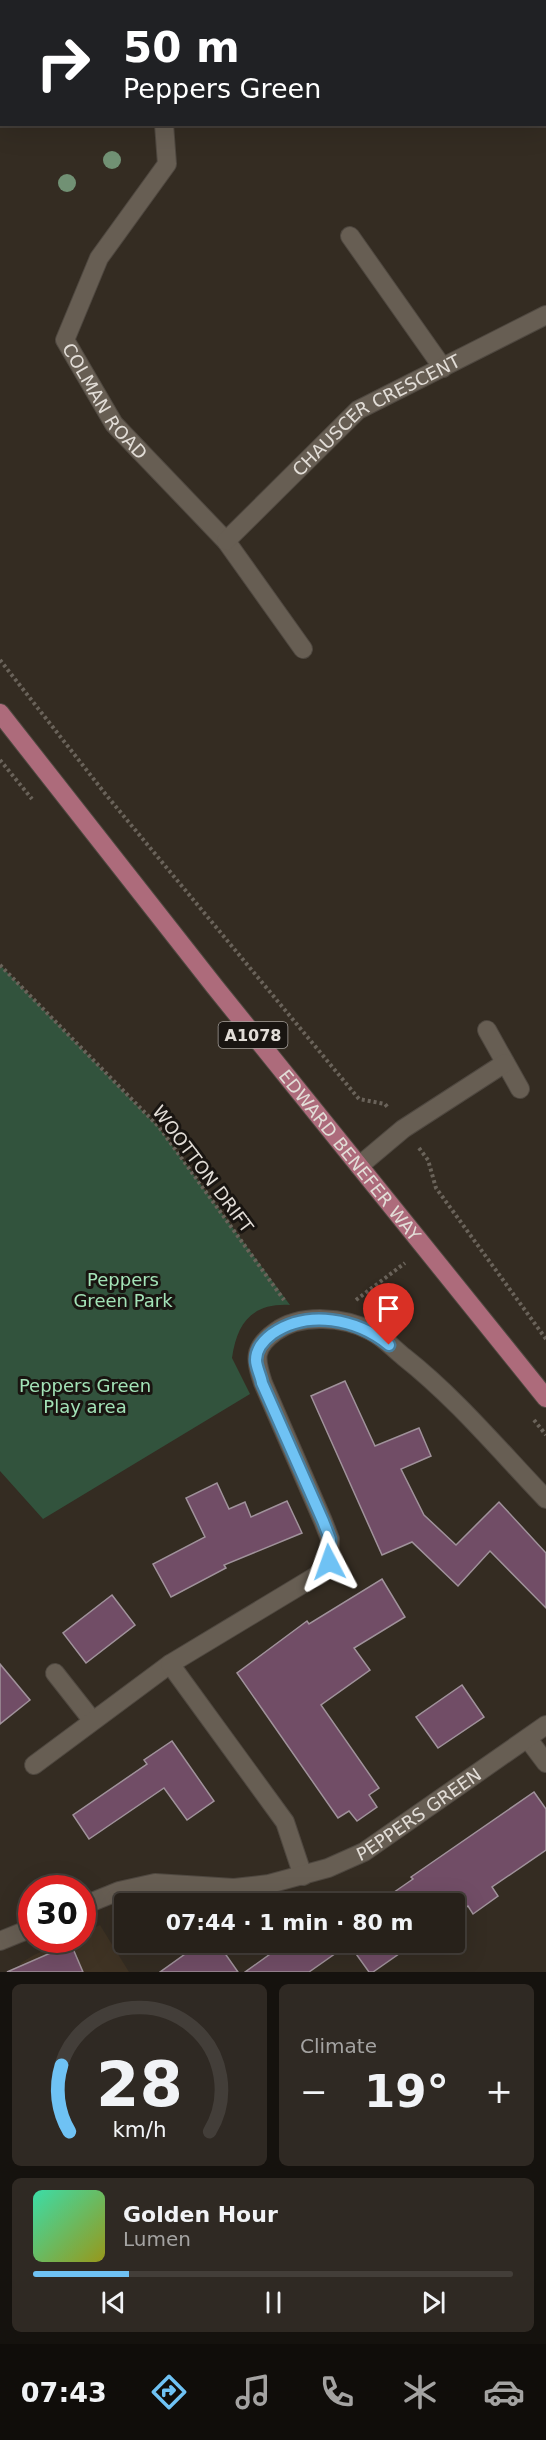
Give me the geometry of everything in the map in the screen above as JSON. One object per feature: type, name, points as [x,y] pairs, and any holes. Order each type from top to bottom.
[{"type":"main road","name":"EDWARD BENEFER WAY","points":[[0,713],[86,826],[546,1398]]},
{"type":"street","name":"COLMAN ROAD","points":[[164,126],[167,164],[99,258],[64,340],[114,424],[226,541],[303,649]]},
{"type":"street","points":[[350,236],[443,368]]},
{"type":"street","name":"CHAUSCER CRESCENT","points":[[226,541],[358,410],[546,315]]},
{"type":"street","points":[[487,1030],[520,1089]]},
{"type":"street","points":[[359,1166],[403,1129],[505,1063]]},
{"type":"street","points":[[34,1765],[92,1720],[171,1664],[316,1576],[329,1562],[330,1539],[327,1530],[262,1383],[256,1360],[259,1347],[266,1338],[284,1325],[299,1321],[328,1320],[358,1325],[374,1333],[419,1369],[546,1499]]},
{"type":"street","points":[[171,1664],[285,1822],[303,1876]]},
{"type":"street","points":[[55,1673],[92,1720]]},
{"type":"street","name":"PEPPERS GREEN","points":[[96,1900],[119,1891],[155,1883],[234,1888],[269,1884],[303,1876],[364,1852],[546,1725]]},
{"type":"street","points":[[528,1739],[546,1763]]},
{"type":"street","points":[[0,1941],[18,1934]]},
{"type":"path","points":[[0,660],[107,796],[359,1099],[385,1104],[428,1160],[436,1188],[546,1339]]},
{"type":"path","name":"WOOTTON DRIFT","points":[[0,965],[159,1127],[299,1321]]},
{"type":"path","points":[[328,1320],[406,1262]]},
{"type":"shaded area","points":[[100,1925],[114,1948],[114,1953],[117,1953],[129,1972],[16,1972],[21,1963],[38,1953],[96,1953],[96,1927]]},
{"type":"green space","name":"Peppers Green Park","points":[[0,965],[158,1127],[290,1305],[277,1305],[256,1312],[243,1325],[238,1335],[232,1358],[250,1394],[43,1519],[0,1471]]},
{"type":"building","points":[[345,1381],[375,1446],[419,1428],[431,1456],[401,1469],[424,1515],[456,1545],[499,1502],[546,1553],[546,1608],[490,1551],[458,1586],[412,1542],[382,1555],[311,1396]]},
{"type":"building","points":[[217,1483],[229,1509],[245,1502],[251,1517],[287,1501],[302,1533],[224,1565],[226,1568],[171,1597],[153,1564],[205,1537],[186,1498]]},
{"type":"building","points":[[382,1579],[405,1617],[354,1648],[370,1670],[321,1705],[379,1788],[369,1795],[377,1807],[357,1821],[349,1811],[338,1818],[237,1673],[307,1621],[309,1624]]},
{"type":"building","points":[[112,1595],[135,1625],[86,1663],[63,1633]]},
{"type":"building","points":[[0,1664],[30,1700],[0,1724]]},
{"type":"building","points":[[462,1685],[484,1717],[438,1748],[416,1717]]},
{"type":"building","points":[[172,1741],[214,1801],[187,1820],[164,1788],[89,1839],[73,1815],[147,1764],[144,1760]]},
{"type":"building","points":[[534,1792],[546,1809],[546,1850],[492,1887],[498,1896],[473,1914],[468,1906],[465,1908],[465,1893],[393,1893],[413,1879],[411,1877]]},
{"type":"building","points":[[50,1953],[75,1953],[83,1972],[7,1972]]},
{"type":"building","points":[[187,1953],[225,1953],[238,1972],[160,1972]]},
{"type":"building","points":[[272,1953],[336,1953],[309,1972],[245,1972]]},
{"type":"building","points":[[355,1953],[400,1953],[373,1972],[369,1972]]},
{"type":"route","points":[[329,1562],[330,1539],[262,1383],[256,1360],[259,1347],[266,1338],[284,1325],[299,1321],[328,1320],[358,1325],[374,1333],[389,1345]]},
{"type":"park label","name":"Peppers Green Play area","points":[[85,1395]]}]
